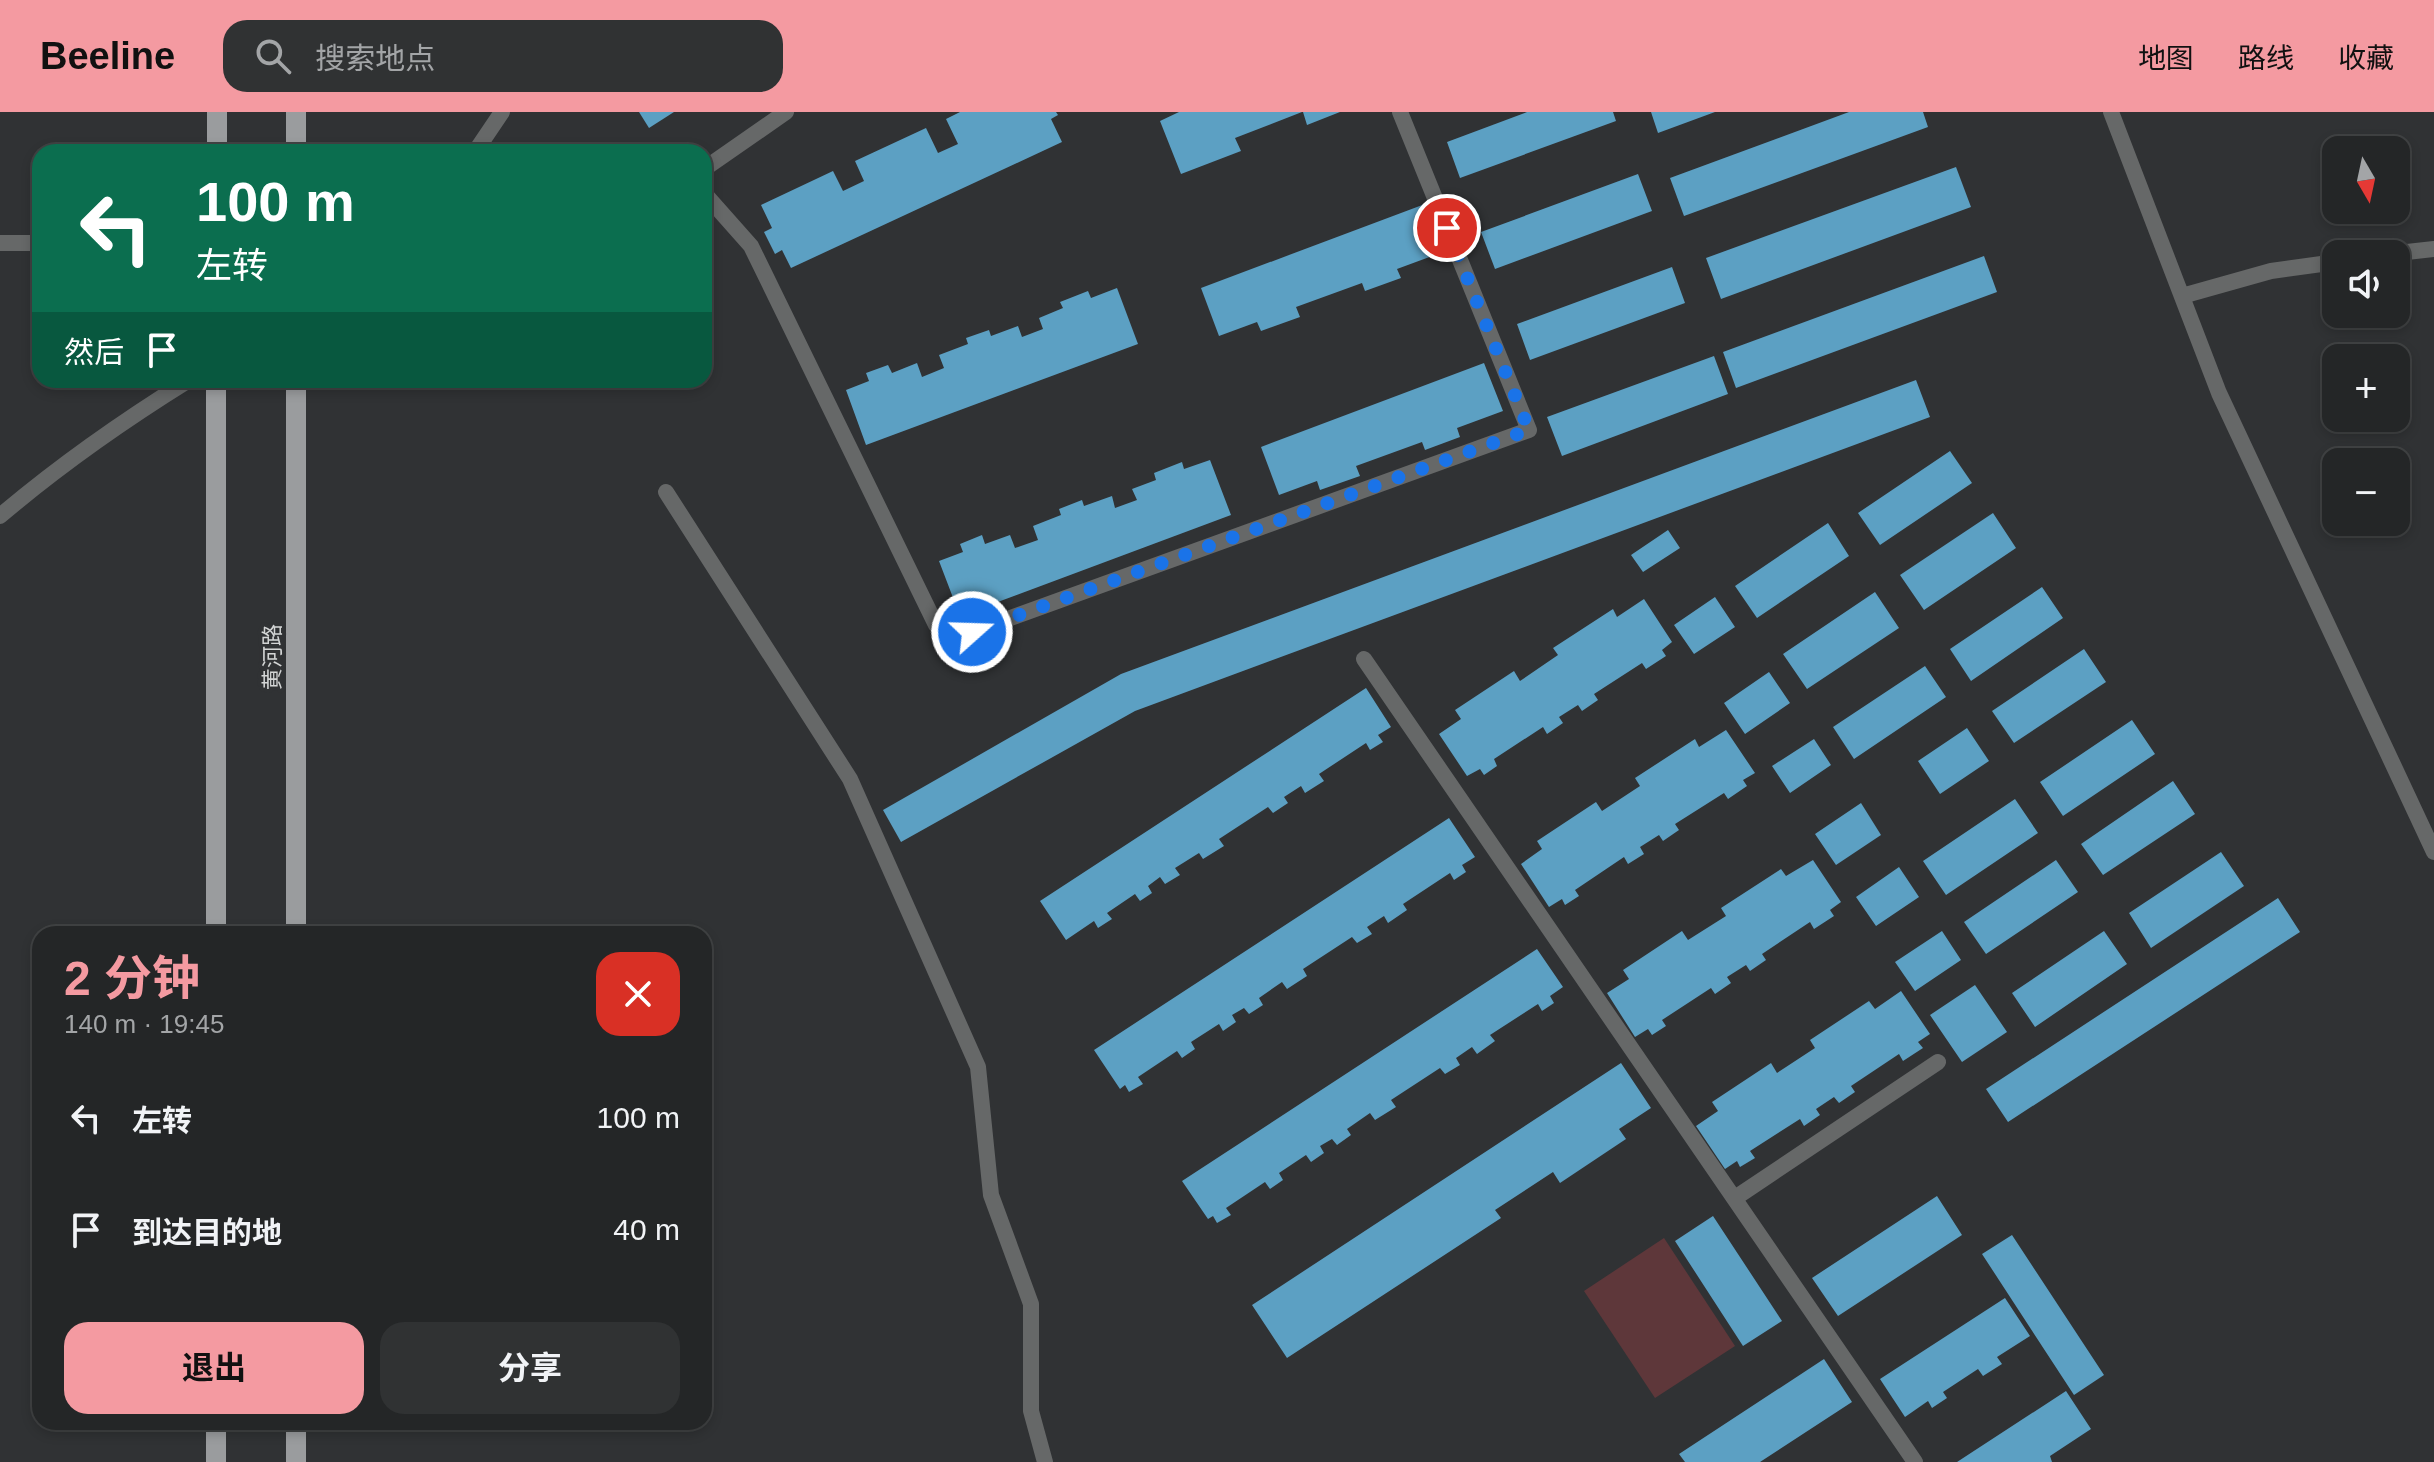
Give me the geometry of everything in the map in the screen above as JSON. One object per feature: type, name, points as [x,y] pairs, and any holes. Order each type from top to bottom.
[{"type":"main road","points":[[217,112],[217,144]]},
{"type":"main road","points":[[296,112],[296,144]]},
{"type":"main road","points":[[216,388],[216,926]]},
{"type":"main road","name":"黄河路","points":[[296,388],[296,926]]},
{"type":"main road","points":[[216,1430],[216,1462]]},
{"type":"main road","points":[[296,1430],[296,1462]]},
{"type":"street","points":[[480,144],[502,112]]},
{"type":"street","points":[[712,163],[786,112]]},
{"type":"street","points":[[712,202],[751,246],[930,616],[936,625],[972,632],[1529,430],[1400,112]]},
{"type":"street","points":[[2111,112],[2219,393],[2434,852]]},
{"type":"street","points":[[0,243],[32,243]]},
{"type":"street","points":[[2410,252],[2434,249]]},
{"type":"street","points":[[2182,296],[2271,271],[2322,264]]},
{"type":"street","points":[[0,516],[44,479],[114,428],[176,388]]},
{"type":"street","points":[[666,492],[850,779],[978,1067],[991,1195],[1031,1304],[1031,1411],[1045,1462]]},
{"type":"street","points":[[1364,659],[1915,1462]]},
{"type":"street","points":[[1735,1198],[1938,1062]]},
{"type":"shaded area","points":[[1664,1238],[1735,1346],[1655,1398],[1584,1291]]},
{"type":"building","points":[[639,112],[674,112],[649,128]]},
{"type":"building","points":[[960,112],[1056,112],[1058,115],[1051,119],[1062,142],[791,268],[782,250],[775,254],[764,232],[772,228],[761,205],[833,171],[843,191],[864,181],[855,161],[926,128],[938,153],[958,144],[946,119]]},
{"type":"building","points":[[1179,112],[1302,112],[1235,138],[1241,151],[1181,174],[1160,121]]},
{"type":"building","points":[[1303,112],[1340,112],[1307,125]]},
{"type":"building","points":[[1527,112],[1613,112],[1616,121],[1460,178],[1447,142]]},
{"type":"building","points":[[1651,112],[1715,112],[1658,133]]},
{"type":"building","points":[[1849,112],[1923,112],[1928,127],[1684,216],[1670,178]]},
{"type":"building","points":[[1956,167],[1971,207],[1721,299],[1706,258]]},
{"type":"building","points":[[1638,174],[1652,211],[1495,269],[1481,232]]},
{"type":"building","points":[[1425,204],[1443,252],[1397,269],[1401,278],[1365,291],[1362,283],[1296,307],[1300,317],[1261,331],[1257,322],[1219,336],[1201,288]]},
{"type":"building","points":[[1984,256],[1997,292],[1736,388],[1723,352]]},
{"type":"building","points":[[1672,267],[1685,303],[1530,360],[1517,324]]},
{"type":"building","points":[[1117,288],[1138,344],[866,445],[846,390],[869,381],[866,373],[888,365],[892,373],[917,363],[922,377],[944,368],[939,355],[968,344],[966,338],[989,330],[991,336],[1018,326],[1022,337],[1043,329],[1039,318],[1063,308],[1060,302],[1088,291],[1091,298]]},
{"type":"building","points":[[1714,356],[1728,394],[1562,456],[1547,417]]},
{"type":"building","points":[[1484,363],[1503,411],[1457,428],[1460,437],[1425,450],[1422,442],[1356,466],[1360,476],[1320,490],[1317,481],[1279,495],[1261,447]]},
{"type":"building","points":[[1916,380],[1930,417],[1135,711],[901,842],[883,810],[1121,674]]},
{"type":"building","points":[[1950,451],[1972,483],[1880,545],[1858,513]]},
{"type":"building","points":[[1210,460],[1231,515],[960,616],[939,561],[963,552],[960,544],[982,535],[985,544],[1010,535],[1015,548],[1038,540],[1033,526],[1061,515],[1059,509],[1082,500],[1084,506],[1112,496],[1115,508],[1137,500],[1132,489],[1156,480],[1154,473],[1182,462],[1184,469]]},
{"type":"building","points":[[1993,513],[2016,548],[1924,610],[1900,575]]},
{"type":"building","points":[[1828,523],[1849,556],[1757,618],[1735,586]]},
{"type":"building","points":[[1668,530],[1680,548],[1643,572],[1631,555]]},
{"type":"building","points":[[2042,587],[2063,618],[1971,681],[1950,649]]},
{"type":"building","points":[[1875,592],[1899,628],[1807,689],[1783,654]]},
{"type":"building","points":[[1715,597],[1735,627],[1694,654],[1674,625]]},
{"type":"building","points":[[1644,599],[1672,642],[1662,650],[1666,656],[1646,669],[1642,663],[1594,694],[1598,700],[1582,711],[1578,705],[1559,717],[1563,723],[1547,734],[1543,727],[1494,759],[1497,766],[1484,775],[1480,769],[1467,776],[1439,734],[1461,719],[1455,710],[1514,671],[1520,681],[1558,655],[1553,648],[1613,609],[1617,617]]},
{"type":"building","points":[[2084,649],[2106,682],[2014,743],[1992,711]]},
{"type":"building","points":[[1925,666],[1946,697],[1854,759],[1833,727]]},
{"type":"building","points":[[1769,672],[1790,703],[1745,734],[1724,703]]},
{"type":"building","points":[[1366,688],[1391,727],[1378,735],[1383,742],[1370,750],[1366,743],[1319,774],[1324,781],[1305,793],[1301,786],[1284,797],[1288,803],[1273,813],[1268,807],[1219,839],[1224,846],[1203,859],[1199,853],[1175,868],[1180,875],[1165,884],[1160,877],[1148,886],[1152,893],[1140,901],[1135,894],[1107,913],[1112,919],[1098,928],[1094,921],[1066,940],[1040,901]]},
{"type":"building","points":[[2132,720],[2155,754],[2063,816],[2040,782]]},
{"type":"building","points":[[1967,728],[1989,761],[1940,794],[1918,761]]},
{"type":"building","points":[[1726,730],[1755,773],[1743,780],[1747,786],[1728,799],[1724,793],[1675,824],[1679,830],[1663,841],[1659,835],[1640,847],[1644,854],[1628,864],[1624,857],[1575,890],[1579,896],[1565,905],[1562,899],[1549,907],[1521,864],[1542,849],[1537,841],[1596,802],[1602,811],[1640,786],[1635,778],[1695,739],[1699,747]]},
{"type":"building","points":[[1814,739],[1831,765],[1790,793],[1772,766]]},
{"type":"building","points":[[2173,781],[2195,814],[2103,875],[2081,844]]},
{"type":"building","points":[[2015,799],[2038,833],[1946,895],[1923,861]]},
{"type":"building","points":[[1861,803],[1881,835],[1836,865],[1815,834]]},
{"type":"building","points":[[1449,818],[1475,857],[1462,865],[1466,872],[1454,880],[1450,873],[1403,904],[1407,910],[1388,923],[1384,916],[1367,927],[1372,934],[1357,943],[1352,937],[1303,969],[1307,976],[1287,989],[1282,982],[1259,998],[1263,1005],[1249,1014],[1244,1008],[1232,1015],[1236,1022],[1223,1031],[1219,1024],[1191,1042],[1195,1049],[1182,1058],[1177,1051],[1138,1077],[1143,1084],[1129,1092],[1125,1085],[1120,1089],[1094,1050]]},
{"type":"building","points":[[2221,852],[2244,886],[2151,948],[2129,913]]},
{"type":"building","points":[[1813,860],[1841,902],[1830,910],[1834,916],[1814,929],[1810,922],[1762,954],[1766,960],[1750,971],[1746,965],[1727,977],[1731,983],[1715,994],[1711,988],[1662,1020],[1666,1026],[1652,1035],[1648,1029],[1635,1037],[1607,993],[1629,979],[1623,970],[1682,931],[1688,940],[1726,916],[1721,908],[1781,869],[1786,876]]},
{"type":"building","points":[[2056,860],[2078,892],[1986,954],[1964,922]]},
{"type":"building","points":[[1899,867],[1919,897],[1876,926],[1856,897]]},
{"type":"building","points":[[2278,898],[2300,932],[2008,1122],[1986,1089]]},
{"type":"building","points":[[1942,931],[1961,960],[1915,991],[1895,962]]},
{"type":"building","points":[[2104,931],[2127,964],[2035,1027],[2012,993]]},
{"type":"building","points":[[1537,949],[1563,987],[1550,996],[1554,1003],[1542,1011],[1538,1004],[1490,1035],[1495,1041],[1477,1054],[1472,1047],[1456,1058],[1460,1065],[1445,1074],[1440,1068],[1391,1100],[1396,1107],[1375,1120],[1370,1113],[1347,1129],[1351,1135],[1337,1145],[1332,1139],[1320,1146],[1324,1153],[1311,1162],[1306,1155],[1279,1173],[1283,1180],[1270,1189],[1265,1182],[1226,1208],[1231,1215],[1217,1223],[1213,1216],[1208,1219],[1182,1181]]},
{"type":"building","points":[[1975,985],[2007,1032],[1962,1062],[1930,1015]]},
{"type":"building","points":[[1901,991],[1930,1034],[1918,1042],[1923,1048],[1903,1061],[1899,1054],[1851,1086],[1855,1092],[1839,1103],[1834,1097],[1816,1109],[1820,1115],[1804,1126],[1800,1119],[1750,1151],[1755,1158],[1740,1167],[1737,1161],[1725,1169],[1696,1126],[1718,1111],[1712,1102],[1771,1063],[1777,1073],[1815,1048],[1810,1040],[1869,1001],[1875,1009]]},
{"type":"building","points":[[1621,1063],[1651,1108],[1619,1129],[1626,1139],[1560,1183],[1553,1172],[1495,1210],[1501,1218],[1287,1358],[1252,1305]]},
{"type":"building","points":[[1937,1196],[1962,1235],[1838,1316],[1812,1278]]},
{"type":"building","points":[[1713,1216],[1782,1321],[1743,1346],[1675,1241]]},
{"type":"building","points":[[2012,1235],[2104,1375],[2074,1395],[1982,1254]]},
{"type":"building","points":[[2005,1298],[2030,1336],[1997,1357],[2002,1364],[1983,1376],[1978,1369],[1943,1392],[1947,1398],[1932,1408],[1928,1401],[1905,1417],[1880,1379]]},
{"type":"building","points":[[1824,1359],[1852,1402],[1760,1462],[1685,1462],[1679,1454]]},
{"type":"building","points":[[2066,1391],[2091,1429],[2050,1456],[2052,1462],[1957,1462]]},
{"type":"route","points":[[972,632],[1529,430],[1447,228]]}]
